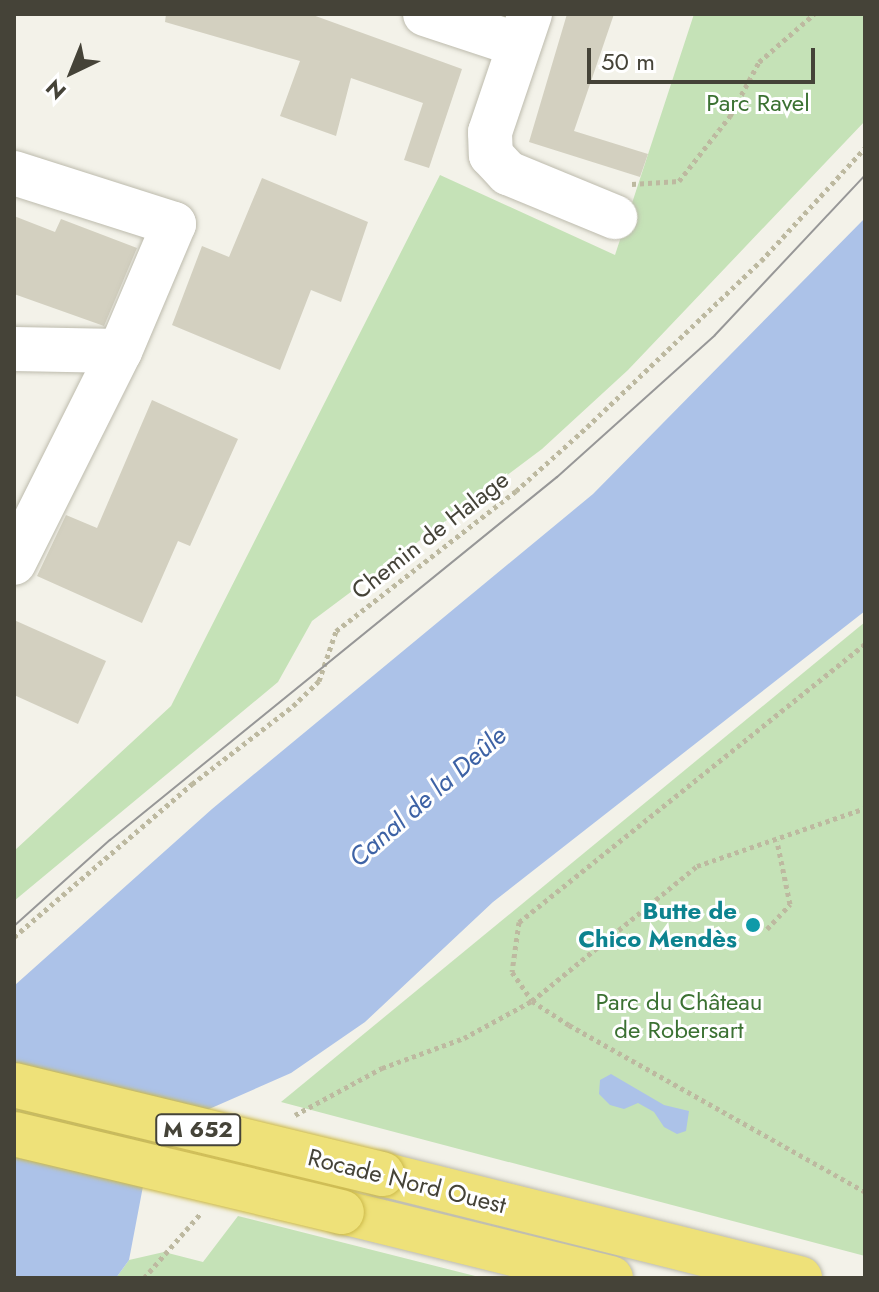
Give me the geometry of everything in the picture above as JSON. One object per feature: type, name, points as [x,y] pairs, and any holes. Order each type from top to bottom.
[{"type":"highway","name":"Rocade Nord Ouest","points":[[14,1085],[800,1278]]},
{"type":"highway","name":"Rocade Nord Ouest","points":[[14,1134],[611,1278]]},
{"type":"street","points":[[425,14],[524,29],[490,132],[491,155],[508,173],[615,217]]},
{"type":"street","points":[[14,173],[174,224],[120,351],[14,563]]},
{"type":"street","points":[[14,349],[120,351]]},
{"type":"path","points":[[679,181],[730,116],[759,62],[814,14]]},
{"type":"path","name":"Chemin de Halage","points":[[14,937],[181,793],[293,706],[319,681],[336,631],[516,491],[587,427],[761,261],[865,148]]},
{"type":"path","points":[[865,644],[519,922],[512,972],[532,1001],[865,1192]]},
{"type":"path","points":[[532,1001],[697,866],[777,841],[865,808]]},
{"type":"path","points":[[767,929],[790,904],[777,841]]},
{"type":"green space","name":"Parc Ravel","points":[[694,14],[865,14],[865,121],[628,370],[542,449],[312,621],[278,682],[14,901],[14,851],[171,706],[440,175],[615,255]]},
{"type":"green space","name":"Parc du Château de Robersart","points":[[865,622],[865,1256],[281,1102]]},
{"type":"green space","points":[[238,1216],[483,1278],[116,1278],[129,1260],[164,1252],[203,1262]]},
{"type":"water","name":"Canal de la Deûle","points":[[865,218],[865,611],[493,902],[365,1022],[291,1073],[200,1113],[144,1181],[129,1260],[116,1278],[14,1278],[15,985],[212,809],[593,494]]},
{"type":"water","points":[[611,1074],[664,1105],[689,1111],[686,1131],[677,1134],[664,1127],[654,1112],[638,1103],[624,1109],[610,1105],[599,1094],[600,1080]]},
{"type":"building","points":[[166,14],[310,14],[462,69],[429,168],[404,160],[423,103],[351,78],[336,136],[280,116],[300,61],[165,22]]},
{"type":"building","points":[[567,14],[614,14],[574,131],[648,154],[640,177],[529,142]]},
{"type":"building","points":[[262,178],[368,222],[341,302],[311,290],[280,370],[172,325],[202,246],[229,257]]},
{"type":"building","points":[[14,216],[55,232],[61,219],[137,248],[104,326],[14,294]]},
{"type":"building","points":[[152,400],[238,439],[190,546],[178,541],[142,623],[37,576],[66,515],[97,528]]},
{"type":"building","points":[[14,620],[106,661],[78,724],[14,695]]},
{"type":"tram line","points":[[14,926],[110,840],[557,477],[715,335],[865,175]]},
{"type":"place","name":"Butte de Chico Mendès","points":[[753,925]]}]
